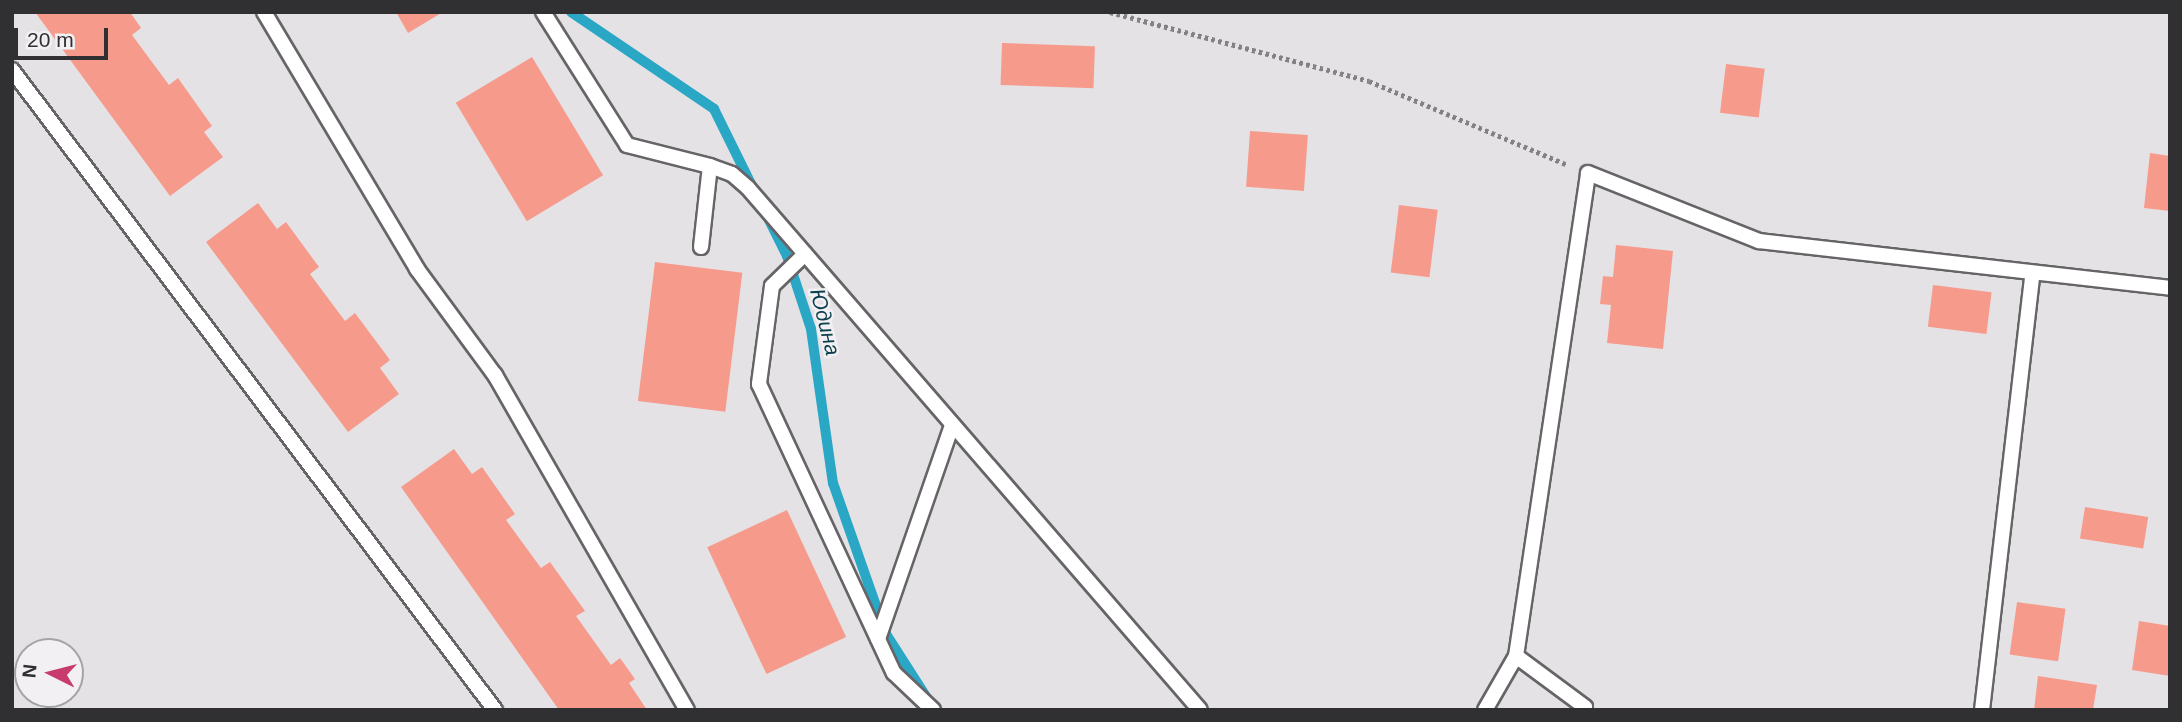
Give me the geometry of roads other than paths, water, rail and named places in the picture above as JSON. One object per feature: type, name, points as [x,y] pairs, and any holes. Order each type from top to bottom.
[{"type":"lane","points":[[264,12],[417,269],[495,375],[687,710]]},
{"type":"lane","points":[[543,12],[627,145],[710,166],[732,174],[748,188],[1200,710]]},
{"type":"lane","points":[[12,70],[495,710]]},
{"type":"lane","points":[[701,247],[710,166]]},
{"type":"lane","points":[[1485,710],[1516,656],[1588,173],[1759,241],[2032,276],[2170,288]]},
{"type":"lane","points":[[805,254],[772,286],[759,384],[894,673],[933,710]]},
{"type":"lane","points":[[1982,710],[2032,276]]},
{"type":"lane","points":[[878,639],[952,425]]},
{"type":"lane","points":[[1516,656],[1585,706]]},
{"type":"waterway","name":"Юдина","points":[[571,12],[714,109],[754,190]]},
{"type":"waterway","name":"Юдина","points":[[767,216],[787,256],[811,329],[833,483],[886,634],[927,698]]}]
